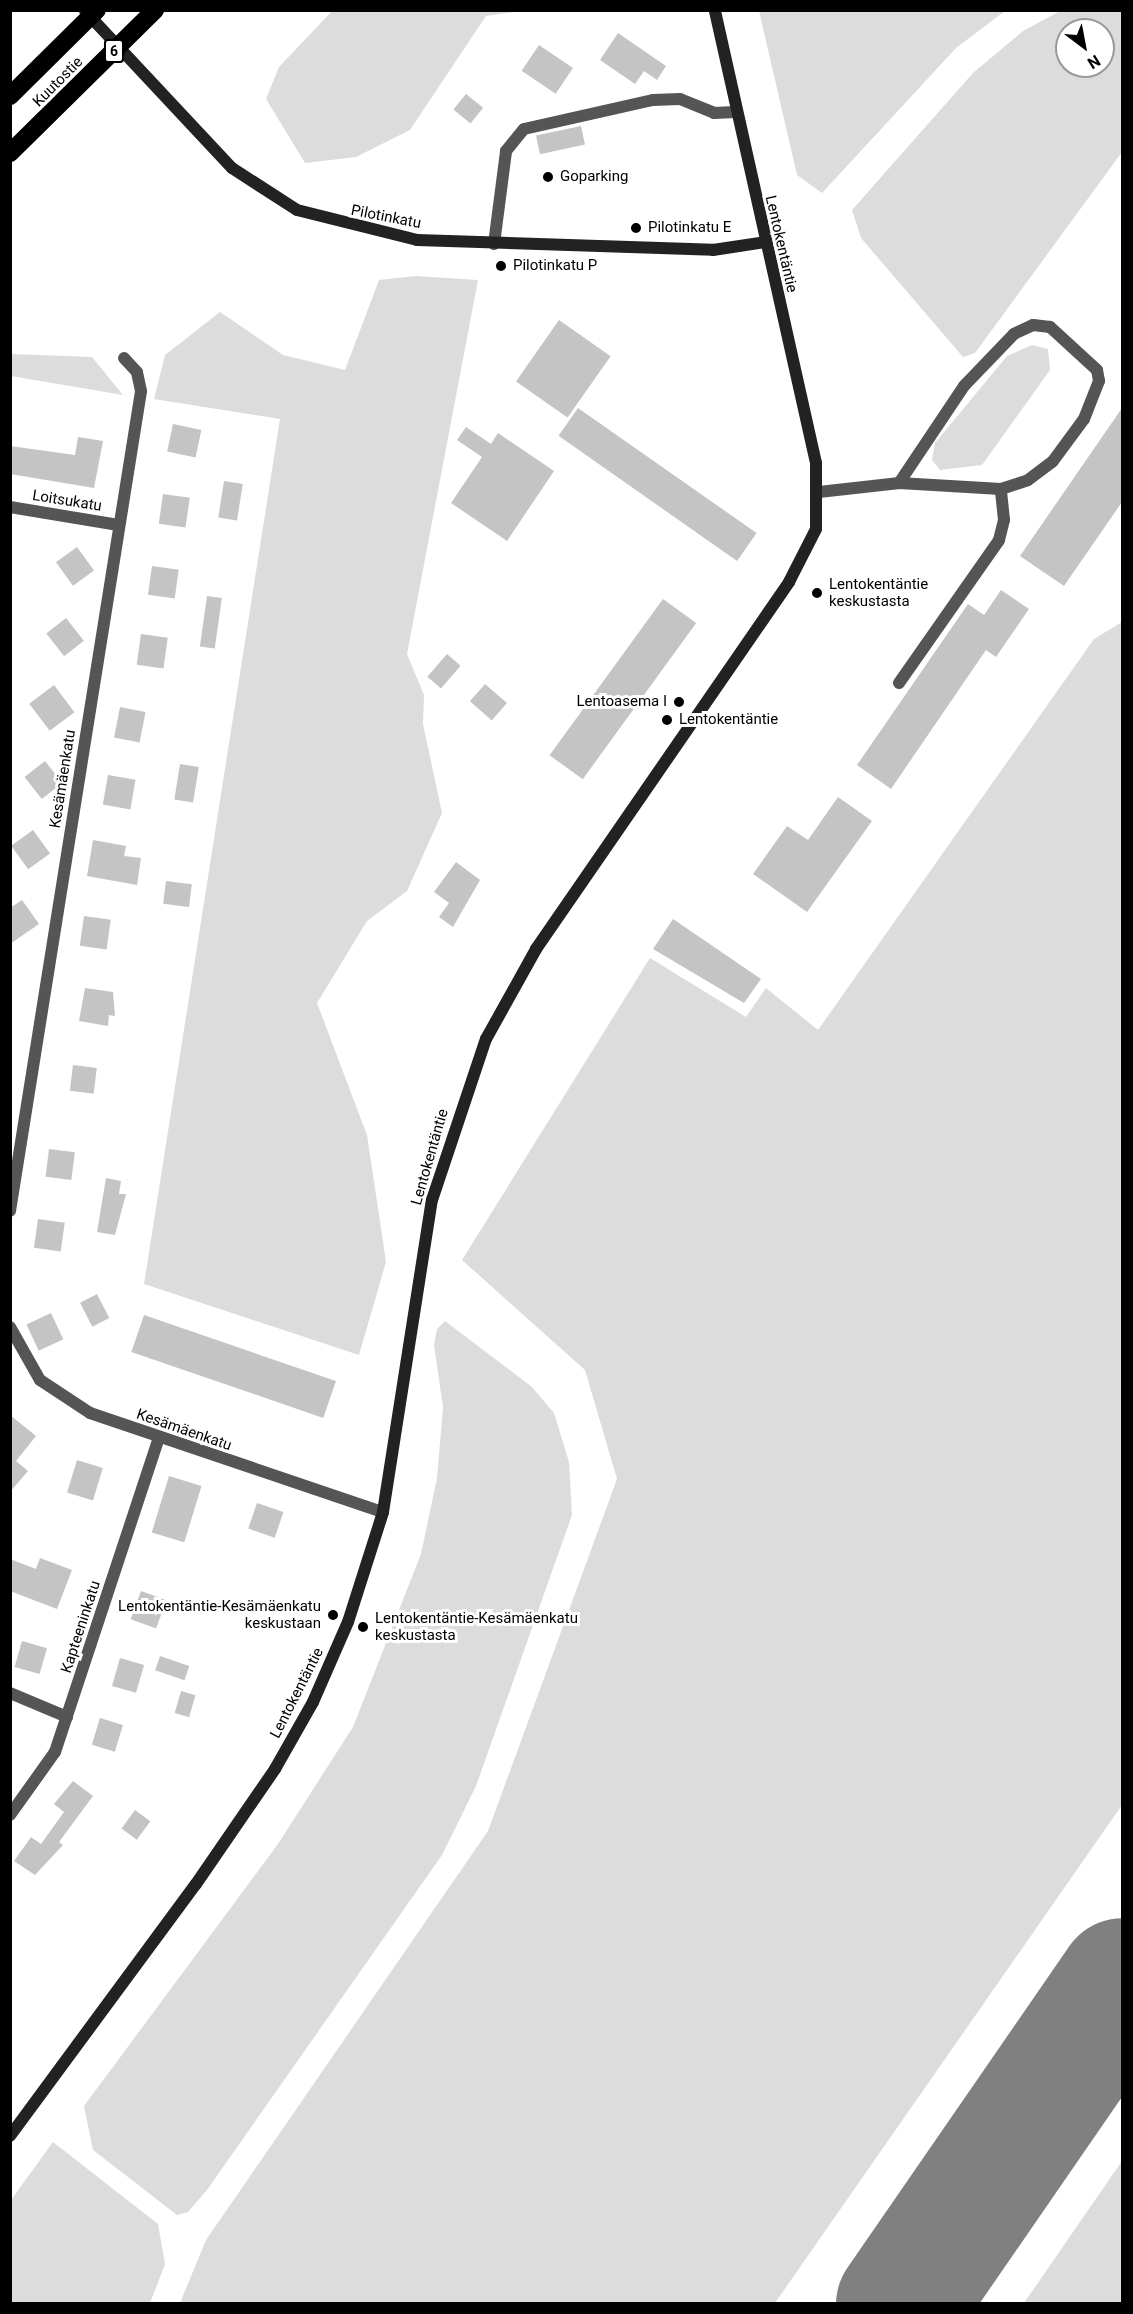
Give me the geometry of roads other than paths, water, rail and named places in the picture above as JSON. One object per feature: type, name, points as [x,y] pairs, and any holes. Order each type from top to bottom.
[{"type":"highway","name":"Kuutostie","points":[[10,96],[97,10]]},
{"type":"highway","name":"Kuutostie","points":[[10,153],[155,10]]},
{"type":"street","name":"Pilotinkatu","points":[[84,10],[232,168],[297,210],[417,240],[713,250],[765,242]]},
{"type":"street","name":"Lentokentäntie","points":[[10,2136],[275,1769],[348,1622],[383,1512],[429,1212],[486,1039],[596,858],[807,553],[816,529],[819,492],[735,112],[715,10]]},
{"type":"street","points":[[495,244],[506,151],[524,129],[653,100],[680,99],[714,113],[735,112]]},
{"type":"street","points":[[819,492],[899,483],[1001,489],[1053,461],[1084,419],[1100,381],[1084,353],[1050,327],[1033,325],[1014,334],[971,378],[899,483]]},
{"type":"street","name":"Kesämäenkatu","points":[[10,1211],[141,392],[136,372],[124,358]]},
{"type":"street","points":[[899,683],[999,540],[1004,520],[1001,489]]},
{"type":"street","name":"Loitsukatu","points":[[10,507],[119,525]]},
{"type":"street","name":"Kesämäenkatu","points":[[10,1327],[27,1363],[56,1394],[90,1413],[383,1512]]},
{"type":"street","name":"Kapteeninkatu","points":[[10,1815],[55,1752],[159,1437]]},
{"type":"street","points":[[10,1693],[67,1717]]},
{"type":"place","name":"Goparking","points":[[548,177]]},
{"type":"place","name":"Pilotinkatu E","points":[[636,228]]},
{"type":"place","name":"Pilotinkatu P","points":[[501,266]]},
{"type":"place","name":"Lentokentäntie keskustasta","points":[[817,593]]},
{"type":"place","name":"Lentoasema I","points":[[679,702]]},
{"type":"place","name":"Lentokentäntie","points":[[667,720]]},
{"type":"place","name":"Lentokentäntie-Kesämäenkatu keskustaan","points":[[333,1615]]},
{"type":"place","name":"Lentokentäntie-Kesämäenkatu keskustasta","points":[[363,1627]]}]
